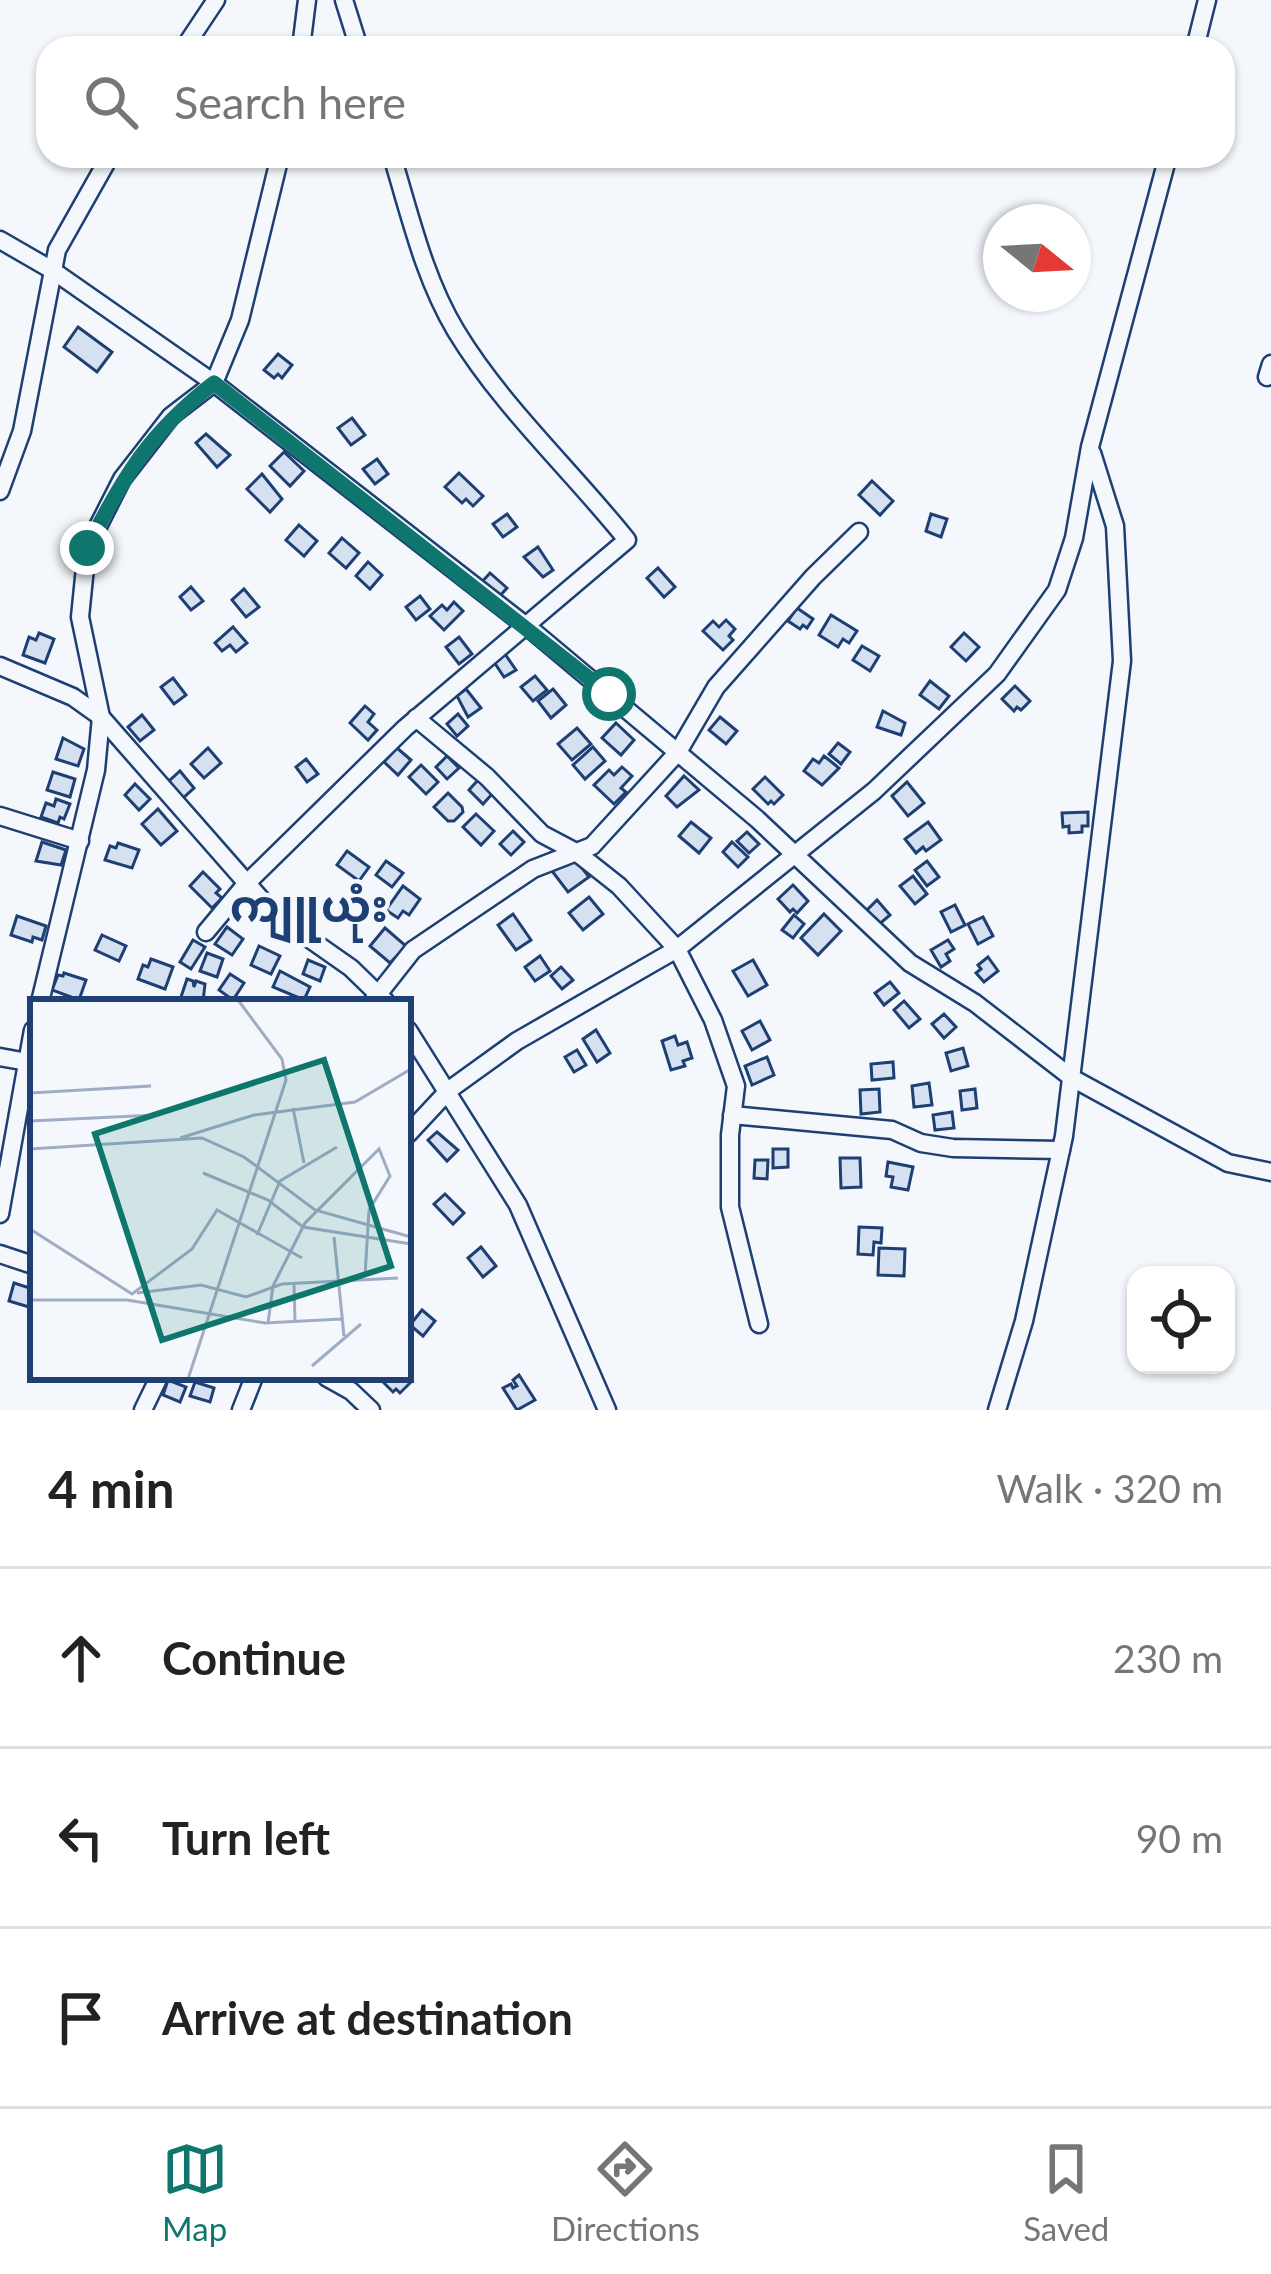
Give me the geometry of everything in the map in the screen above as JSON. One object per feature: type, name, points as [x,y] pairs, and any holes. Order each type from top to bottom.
[{"type":"street","points":[[192,36],[216,0]]},
{"type":"street","points":[[303,36],[307,0]]},
{"type":"street","points":[[344,0],[355,36]]},
{"type":"street","points":[[1198,36],[1207,0]]},
{"type":"street","points":[[0,490],[22,431],[57,250],[103,168]]},
{"type":"street","points":[[41,999],[96,770],[101,717],[80,617],[87,548],[122,479],[171,416],[214,383],[240,320],[277,168]]},
{"type":"street","points":[[206,932],[246,884],[416,718],[627,540],[456,331],[422,255],[396,168]]},
{"type":"street","points":[[411,1132],[448,1090],[517,1041],[676,949],[874,790],[997,674],[1057,590],[1074,538],[1090,447],[1165,168]]},
{"type":"street","points":[[0,240],[214,383],[526,627],[678,752],[910,963],[975,1003],[1072,1078],[1228,1163],[1271,1172]]},
{"type":"street","points":[[998,1410],[1024,1322],[1061,1150],[1122,662],[1115,526],[1090,447]]},
{"type":"street","points":[[0,666],[74,697],[101,717],[274,914],[351,968],[379,999],[413,950],[533,869],[592,846],[678,752],[716,687],[860,532]]},
{"type":"street","points":[[416,718],[487,777],[542,834],[576,852],[620,886],[676,949],[713,1020],[736,1086],[730,1207],[759,1324]]},
{"type":"street","points":[[0,816],[80,841]]},
{"type":"street","points":[[411,1034],[518,1205],[607,1410]]},
{"type":"street","points":[[0,1057],[30,1062],[0,1214]]},
{"type":"street","points":[[732,1115],[892,1130],[921,1143],[953,1148],[1061,1150]]},
{"type":"street","points":[[0,1254],[30,1263]]},
{"type":"street","points":[[143,1410],[158,1380]]},
{"type":"street","points":[[241,1410],[253,1380]]},
{"type":"street","points":[[331,1380],[371,1410]]},
{"type":"building","points":[[78,327],[112,352],[97,372],[64,347]]},
{"type":"building","points":[[278,354],[292,365],[282,378],[278,374],[274,378],[264,370]]},
{"type":"building","points":[[352,418],[365,435],[351,445],[338,428]]},
{"type":"building","points":[[206,434],[230,455],[217,467],[196,443]]},
{"type":"building","points":[[284,452],[304,471],[290,486],[270,466]]},
{"type":"building","points":[[377,459],[388,474],[375,484],[363,469]]},
{"type":"building","points":[[459,473],[483,496],[473,506],[466,499],[462,503],[445,487]]},
{"type":"building","points":[[262,474],[282,499],[270,512],[247,489]]},
{"type":"building","points":[[872,481],[893,501],[880,515],[859,495]]},
{"type":"building","points":[[507,514],[517,527],[503,537],[493,524]]},
{"type":"building","points":[[931,514],[947,519],[941,537],[926,531]]},
{"type":"building","points":[[299,525],[317,541],[304,556],[286,540]]},
{"type":"building","points":[[342,538],[359,553],[346,568],[329,553]]},
{"type":"building","points":[[538,547],[553,570],[543,577],[524,557]]},
{"type":"building","points":[[368,562],[382,575],[370,589],[356,576]]},
{"type":"building","points":[[658,568],[675,587],[664,597],[647,578]]},
{"type":"building","points":[[490,573],[507,588],[496,600],[480,584]]},
{"type":"building","points":[[191,587],[203,601],[191,610],[180,597]]},
{"type":"building","points":[[244,589],[259,607],[246,617],[232,600]]},
{"type":"building","points":[[420,596],[430,609],[416,620],[406,607]]},
{"type":"building","points":[[454,602],[463,611],[444,630],[430,616]]},
{"type":"building","points":[[797,608],[813,619],[807,628],[788,621]]},
{"type":"building","points":[[831,615],[857,631],[849,643],[843,639],[838,647],[819,635]]},
{"type":"building","points":[[726,620],[735,629],[729,636],[733,640],[723,650],[703,631],[713,621],[719,627]]},
{"type":"building","points":[[233,627],[247,643],[236,652],[230,645],[222,651],[215,643]]},
{"type":"building","points":[[39,633],[54,639],[45,663],[23,655],[29,637],[36,640]]},
{"type":"building","points":[[964,633],[979,647],[966,661],[951,647]]},
{"type":"building","points":[[459,637],[472,654],[459,664],[446,647]]},
{"type":"building","points":[[862,646],[879,656],[870,671],[853,660]]},
{"type":"building","points":[[505,654],[516,670],[504,677],[494,662]]},
{"type":"building","points":[[535,676],[547,690],[533,701],[521,687]]},
{"type":"building","points":[[173,678],[186,695],[174,704],[161,687]]},
{"type":"building","points":[[930,681],[949,696],[939,709],[920,695]]},
{"type":"building","points":[[1015,686],[1030,701],[1014,711],[1002,699]]},
{"type":"building","points":[[466,689],[481,708],[468,717],[457,696]]},
{"type":"building","points":[[553,689],[566,705],[551,718],[538,701]]},
{"type":"building","points":[[365,706],[374,714],[368,722],[377,730],[368,740],[350,723]]},
{"type":"building","points":[[883,711],[905,723],[901,735],[877,727]]},
{"type":"building","points":[[458,714],[468,726],[457,736],[447,724]]},
{"type":"building","points":[[142,715],[154,730],[140,741],[128,727]]},
{"type":"building","points":[[720,717],[737,731],[726,744],[709,730]]},
{"type":"building","points":[[616,723],[634,740],[621,755],[602,738]]},
{"type":"building","points":[[577,728],[591,744],[572,760],[558,744]]},
{"type":"building","points":[[63,738],[84,749],[78,766],[56,759]]},
{"type":"building","points":[[838,743],[850,752],[841,764],[829,754]]},
{"type":"building","points":[[593,747],[605,761],[585,779],[573,765]]},
{"type":"building","points":[[208,748],[221,763],[204,778],[191,764]]},
{"type":"building","points":[[397,748],[411,760],[398,775],[384,762]]},
{"type":"building","points":[[447,756],[459,768],[447,779],[436,767]]},
{"type":"building","points":[[824,756],[839,768],[822,785],[804,771],[813,759],[819,763]]},
{"type":"building","points":[[306,759],[318,774],[307,782],[296,767]]},
{"type":"building","points":[[421,765],[438,782],[426,794],[409,777]]},
{"type":"building","points":[[622,767],[632,776],[621,788],[626,792],[614,804],[594,785],[609,770],[614,775]]},
{"type":"building","points":[[180,771],[194,788],[183,798],[169,781]]},
{"type":"building","points":[[53,772],[75,779],[70,797],[47,790]]},
{"type":"building","points":[[684,776],[699,790],[677,807],[666,796]]},
{"type":"building","points":[[765,777],[783,795],[774,804],[753,789]]},
{"type":"building","points":[[478,780],[493,793],[483,804],[469,790]]},
{"type":"building","points":[[907,782],[924,803],[908,816],[892,796]]},
{"type":"building","points":[[135,784],[150,799],[139,810],[125,795]]},
{"type":"building","points":[[448,793],[462,807],[454,821],[434,807]]},
{"type":"building","points":[[56,799],[70,804],[58,823],[41,817],[46,803],[54,806]]},
{"type":"building","points":[[158,809],[177,831],[161,845],[142,824]]},
{"type":"building","points":[[1088,812],[1088,826],[1082,826],[1082,832],[1069,833],[1069,826],[1063,827],[1062,813]]},
{"type":"building","points":[[476,814],[494,831],[481,845],[463,827]]},
{"type":"building","points":[[691,822],[711,838],[699,853],[679,836]]},
{"type":"building","points":[[928,822],[941,840],[916,853],[905,839]]},
{"type":"building","points":[[513,831],[524,842],[511,855],[500,844]]},
{"type":"building","points":[[747,832],[759,844],[749,853],[737,841]]},
{"type":"building","points":[[42,842],[66,850],[61,865],[36,861]]},
{"type":"building","points":[[732,842],[748,857],[738,867],[723,852]]},
{"type":"building","points":[[118,843],[139,850],[132,868],[105,860],[110,846],[116,848]]},
{"type":"building","points":[[347,851],[369,867],[359,881],[337,865]]},
{"type":"building","points":[[572,855],[589,877],[568,892],[552,871]]},
{"type":"building","points":[[386,861],[403,873],[392,887],[376,875]]},
{"type":"building","points":[[927,861],[939,877],[927,886],[915,870]]},
{"type":"building","points":[[203,872],[220,889],[216,893],[222,898],[212,908],[190,886]]},
{"type":"building","points":[[913,876],[927,894],[915,904],[900,886]]},
{"type":"building","points":[[793,885],[808,901],[797,913],[778,899]]},
{"type":"building","points":[[403,886],[420,899],[409,915],[403,911],[398,918],[386,910]]},
{"type":"building","points":[[589,897],[603,914],[583,930],[569,913]]},
{"type":"building","points":[[877,900],[890,915],[876,927],[864,913]]},
{"type":"building","points":[[955,905],[965,925],[951,932],[941,912]]},
{"type":"building","points":[[513,914],[531,940],[516,950],[498,925]]},
{"type":"building","points":[[824,914],[841,931],[818,955],[801,938]]},
{"type":"building","points":[[794,915],[804,924],[793,938],[782,930]]},
{"type":"building","points":[[17,916],[46,926],[42,940],[11,935]]},
{"type":"building","points":[[983,917],[993,936],[978,944],[968,924]]},
{"type":"building","points":[[227,927],[243,939],[232,955],[215,944]]},
{"type":"building","points":[[385,928],[406,946],[390,963],[370,946]]},
{"type":"building","points":[[102,935],[126,946],[119,961],[95,950]]},
{"type":"building","points":[[193,940],[205,947],[191,969],[180,962]]},
{"type":"building","points":[[948,940],[954,949],[946,954],[950,961],[941,967],[931,950]]},
{"type":"building","points":[[259,946],[280,956],[271,974],[251,965]]},
{"type":"building","points":[[207,953],[223,959],[217,977],[200,971]]},
{"type":"building","points":[[540,956],[550,971],[535,981],[525,967]]},
{"type":"building","points":[[988,957],[998,971],[984,982],[976,973]]},
{"type":"building","points":[[151,959],[173,967],[165,989],[138,979]]},
{"type":"building","points":[[308,960],[325,967],[320,981],[303,974]]},
{"type":"building","points":[[753,960],[767,985],[748,996],[733,971]]},
{"type":"building","points":[[561,967],[573,980],[562,989],[551,976]]},
{"type":"building","points":[[280,971],[310,987],[302,999],[273,987]]},
{"type":"building","points":[[230,974],[244,983],[234,999],[219,990]]},
{"type":"building","points":[[58,975],[86,980],[79,999],[52,990]]},
{"type":"building","points":[[187,979],[194,987],[196,981],[205,984],[203,999],[180,999]]},
{"type":"building","points":[[890,982],[899,993],[884,1005],[875,993]]},
{"type":"building","points":[[904,1001],[920,1019],[909,1028],[894,1010]]},
{"type":"building","points":[[944,1014],[956,1027],[944,1038],[932,1024]]},
{"type":"building","points":[[760,1021],[770,1040],[752,1050],[742,1031]]},
{"type":"building","points":[[596,1030],[610,1053],[597,1062],[583,1039]]},
{"type":"building","points":[[675,1036],[678,1045],[687,1042],[692,1058],[671,1070],[662,1041]]},
{"type":"building","points":[[963,1048],[968,1066],[951,1071],[946,1053]]},
{"type":"building","points":[[577,1050],[586,1065],[574,1072],[565,1057]]},
{"type":"building","points":[[767,1057],[774,1075],[752,1085],[745,1066]]},
{"type":"building","points":[[893,1062],[894,1078],[872,1080],[871,1064]]},
{"type":"building","points":[[929,1083],[932,1105],[914,1107],[912,1086]]},
{"type":"building","points":[[879,1089],[880,1112],[861,1114],[860,1090]]},
{"type":"building","points":[[975,1089],[977,1108],[962,1110],[960,1091]]},
{"type":"building","points":[[952,1112],[954,1128],[935,1130],[933,1115]]},
{"type":"building","points":[[437,1132],[458,1150],[447,1161],[428,1140]]},
{"type":"building","points":[[773,1149],[788,1149],[788,1167],[773,1168]]},
{"type":"building","points":[[840,1158],[860,1158],[861,1187],[841,1188]]},
{"type":"building","points":[[755,1160],[768,1160],[767,1179],[754,1178]]},
{"type":"building","points":[[888,1162],[913,1167],[908,1190],[891,1187],[893,1177],[886,1176]]},
{"type":"building","points":[[445,1194],[464,1213],[453,1224],[434,1204]]},
{"type":"building","points":[[859,1227],[882,1228],[881,1243],[874,1242],[873,1255],[858,1254]]},
{"type":"building","points":[[481,1247],[496,1266],[483,1277],[468,1258]]},
{"type":"building","points":[[879,1248],[905,1249],[904,1276],[878,1275]]},
{"type":"building","points":[[14,1283],[30,1288],[29,1307],[9,1301]]},
{"type":"building","points":[[422,1310],[435,1321],[423,1336],[411,1324]]},
{"type":"building","points":[[519,1375],[535,1400],[517,1410],[503,1388],[517,1386],[513,1380]]},
{"type":"building","points":[[168,1380],[186,1387],[180,1402],[163,1395]]},
{"type":"building","points":[[381,1380],[412,1381],[400,1393]]},
{"type":"building","points":[[195,1382],[214,1388],[210,1402],[190,1396]]},
{"type":"district","name":"ကျူယုံး","points":[[309,906]]},
{"type":"route","points":[[87,548],[122,479],[171,416],[214,383],[609,694]]}]
